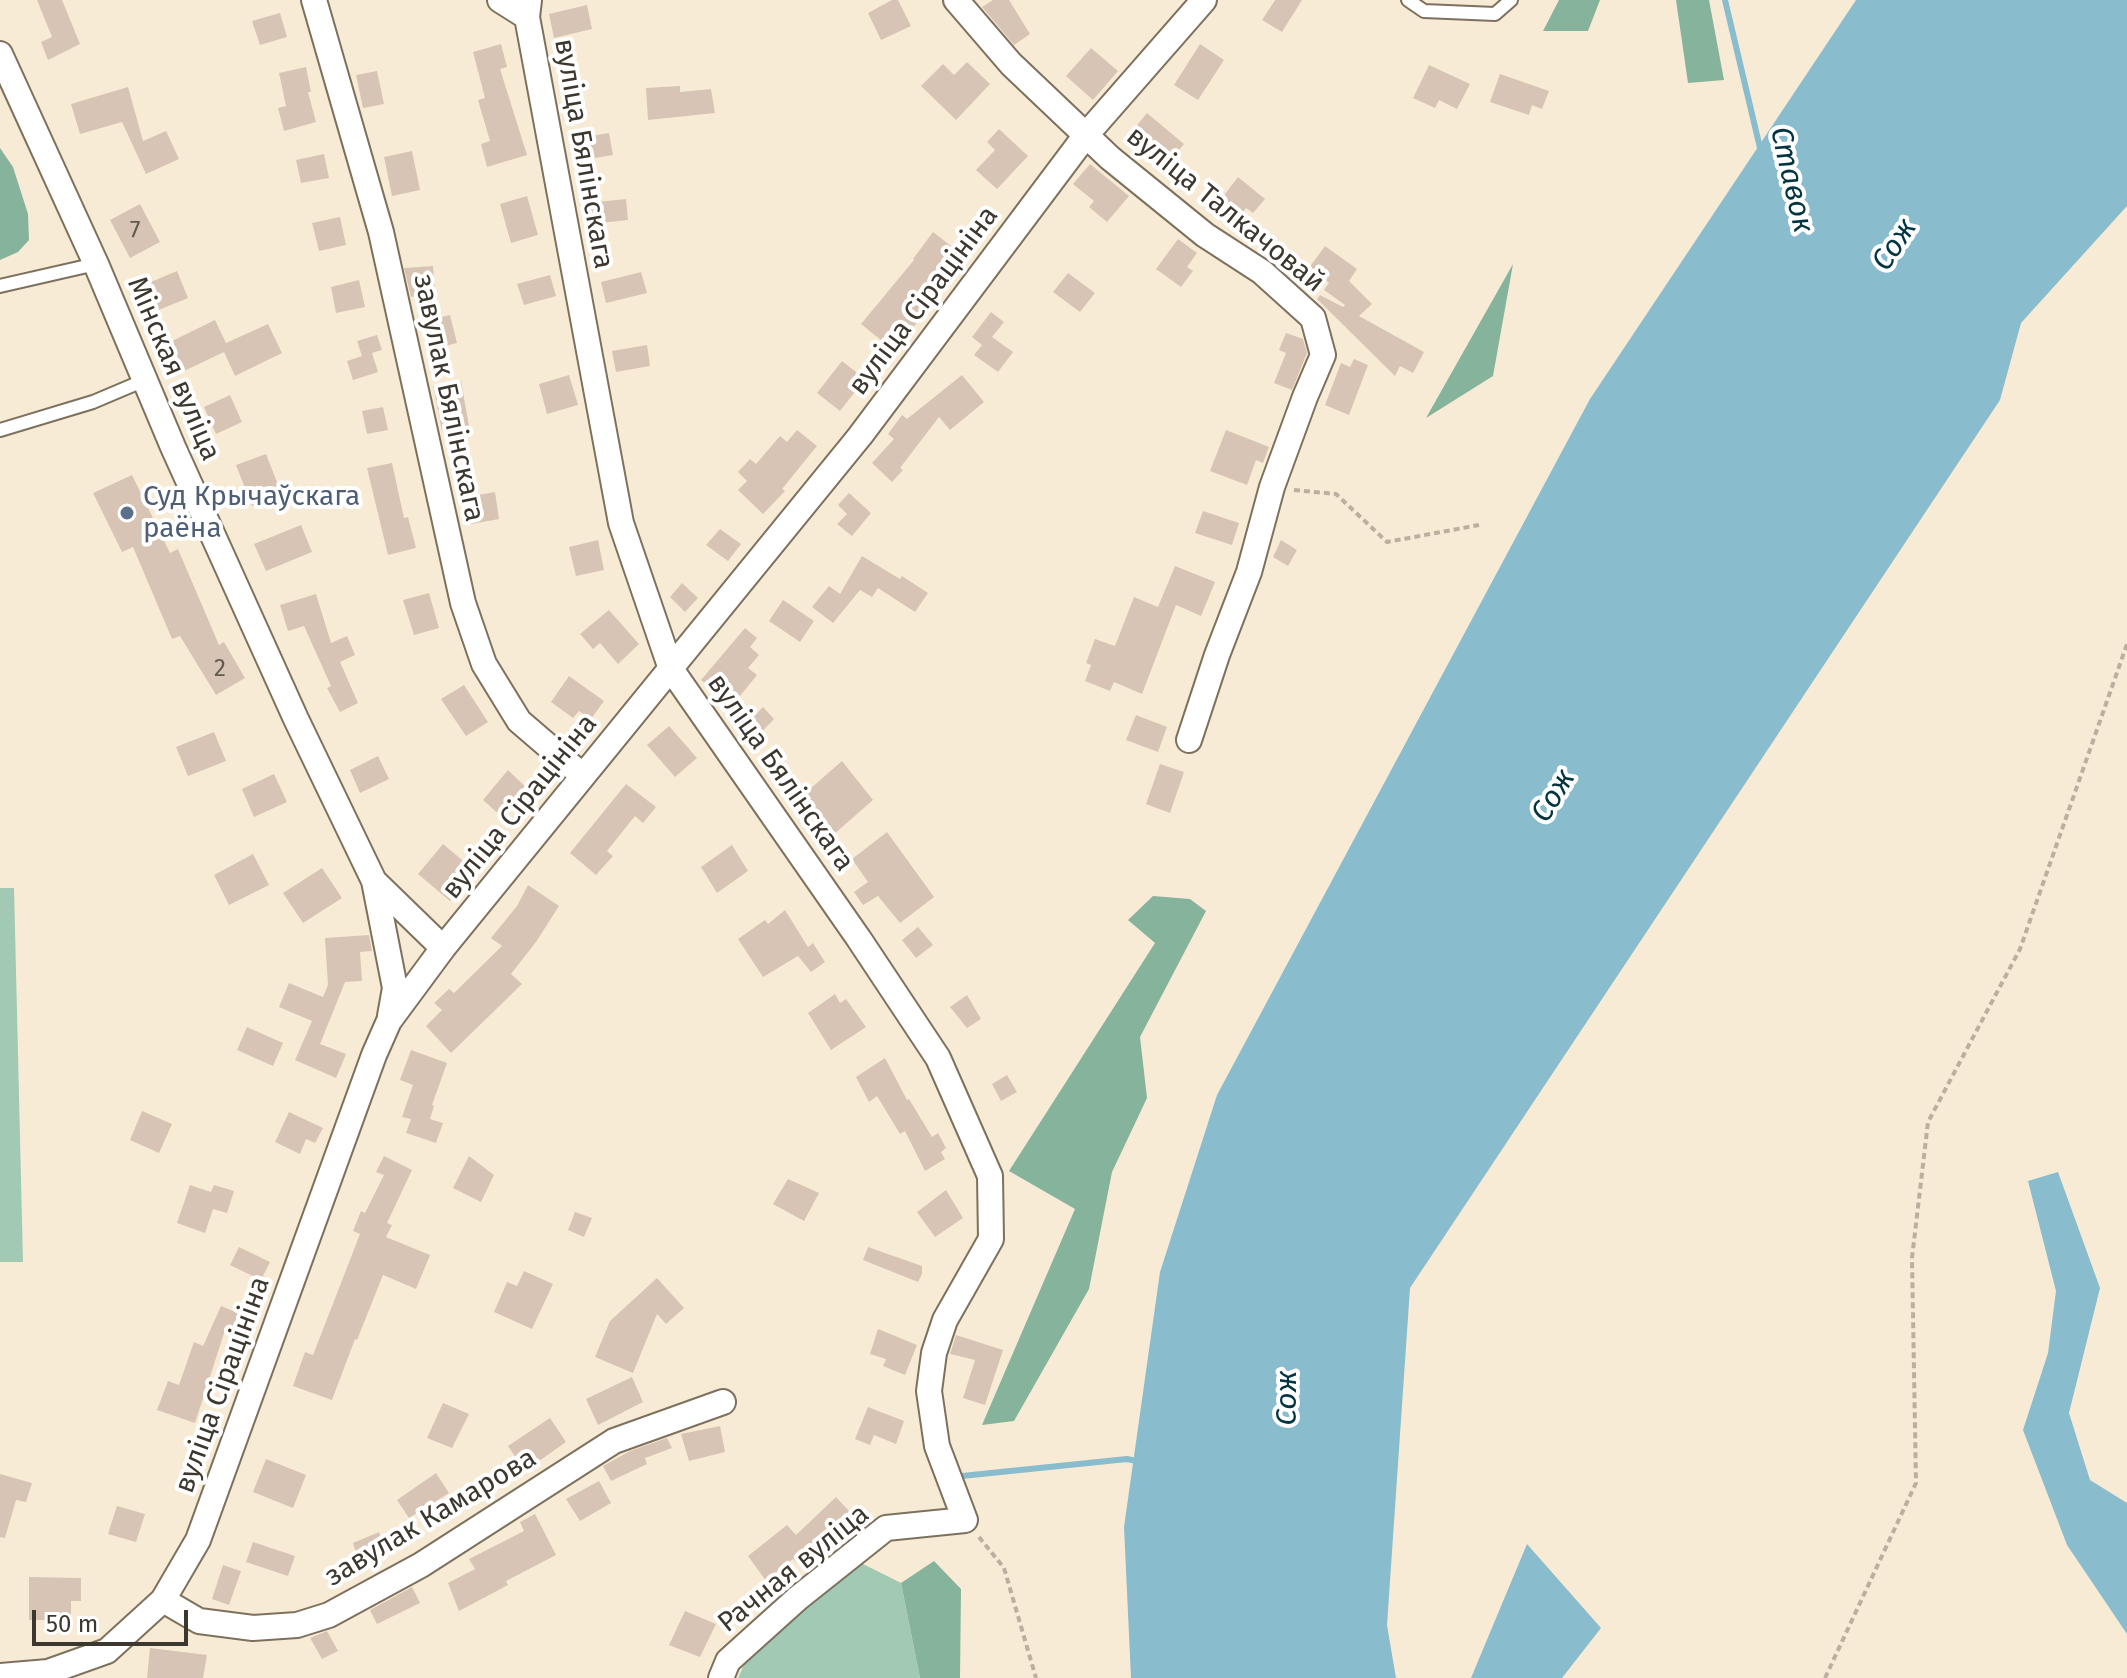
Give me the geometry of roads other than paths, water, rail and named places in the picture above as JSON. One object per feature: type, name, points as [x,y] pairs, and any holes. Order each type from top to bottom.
[{"type":"street","name":"завулак Бялінскага","points":[[314,0],[381,232],[463,603],[484,664],[519,721],[583,776]]},
{"type":"street","name":"вуліца Бялінскага","points":[[500,0],[528,9],[621,523],[671,669],[938,1058],[990,1176],[991,1239],[945,1320],[934,1353],[929,1391],[937,1446],[965,1520]]},
{"type":"street","name":"вуліца Талкачовай","points":[[956,0],[1011,64],[1110,158],[1205,235],[1262,272],[1313,318],[1323,355],[1272,487],[1249,572],[1189,740]]},
{"type":"street","name":"вуліца Сірацініна","points":[[0,1676],[49,1675],[107,1651],[163,1600],[198,1540],[389,1021],[443,948],[860,436],[1086,135],[1204,0]]},
{"type":"street","name":"Мінская вуліца","points":[[0,54],[96,264],[289,704],[374,881],[395,988],[389,1021]]},
{"type":"street","name":"Мінская вуліца","points":[[374,881],[443,948]]},
{"type":"street","name":"завулак Камарова","points":[[163,1600],[199,1621],[253,1628],[297,1625],[329,1615],[421,1565],[614,1441],[723,1402]]},
{"type":"street","name":"Рачная вуліца","points":[[721,1678],[728,1661],[786,1608],[886,1528],[965,1520]]},
{"type":"lane","points":[[1408,0],[1424,11],[1495,14],[1511,0]]},
{"type":"lane","points":[[0,286],[96,264]]},
{"type":"lane","points":[[0,430],[93,402],[145,380]]},
{"type":"water","name":"Сож","points":[[1856,0],[2127,0],[2127,206],[2021,323],[2000,400],[1410,1288],[1387,1625],[1396,1678],[1131,1678],[1124,1527],[1160,1272],[1217,1095],[1590,399]]},
{"type":"water","points":[[2058,1172],[2100,1288],[2069,1413],[2090,1480],[2127,1503],[2127,1634],[2067,1545],[2023,1430],[2048,1353],[2056,1291],[2028,1181]]},
{"type":"water","points":[[1527,1544],[1601,1628],[1562,1678],[1471,1678]]},
{"type":"waterway","name":"Ставок","points":[[1725,0],[1761,152]]},
{"type":"waterway","points":[[962,1476],[1127,1459],[1141,1462]]},
{"type":"place","name":"Суд Крычаўскага раёна","points":[[127,513]]}]
